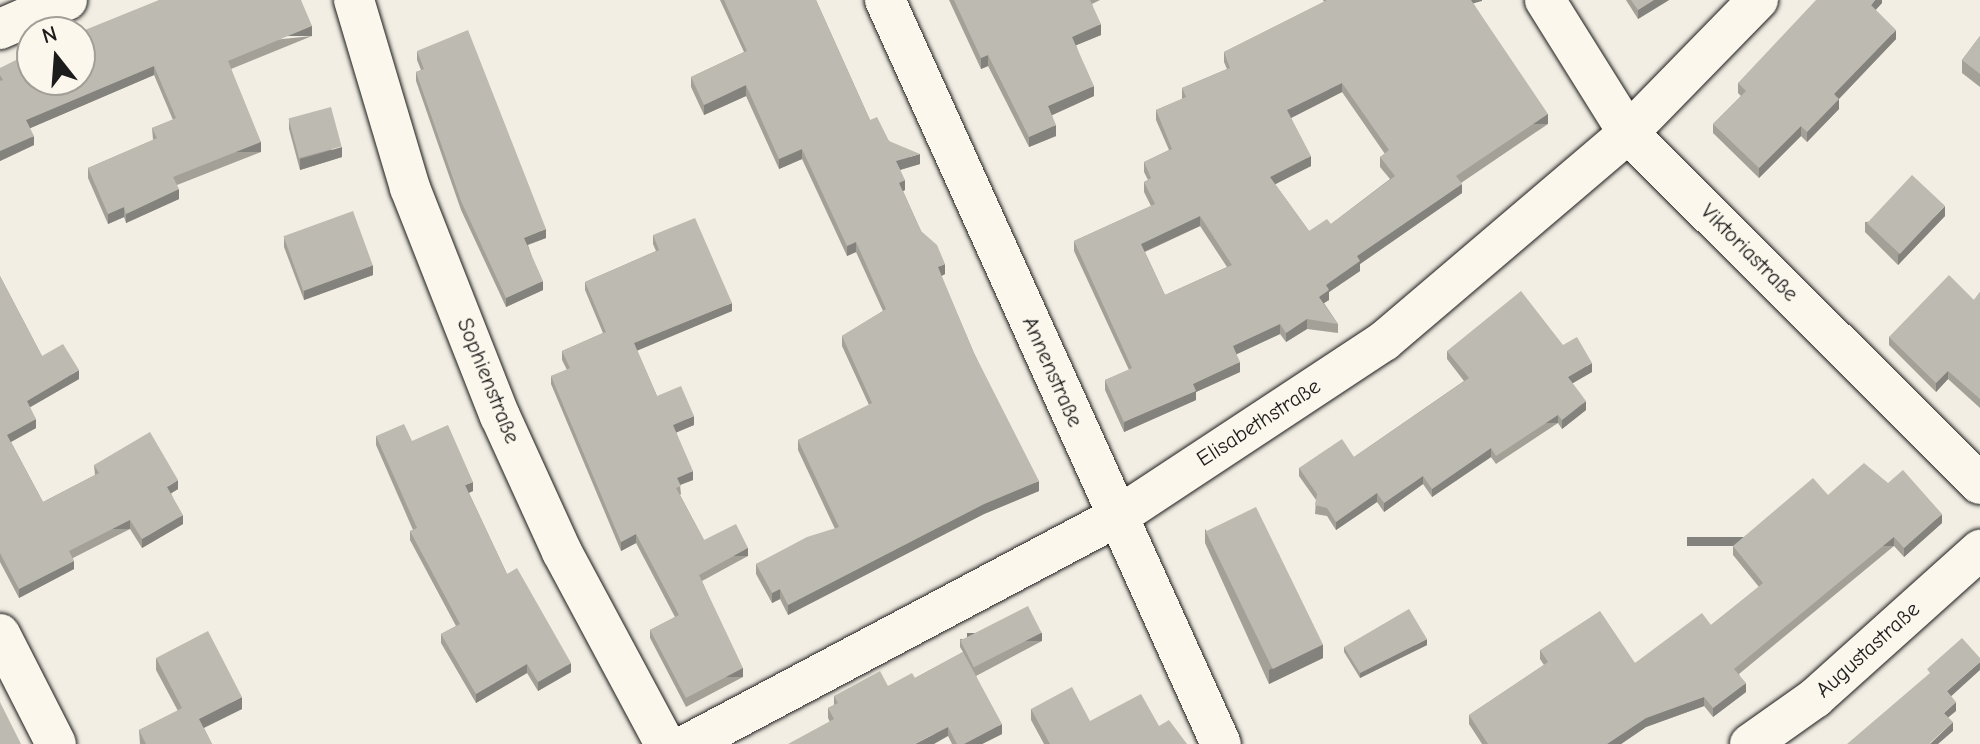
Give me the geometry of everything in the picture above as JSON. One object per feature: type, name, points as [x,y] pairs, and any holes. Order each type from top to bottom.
[{"type":"street","points":[[0,29],[67,0]]},
{"type":"street","name":"Sophienstraße","points":[[354,0],[410,188],[500,416],[562,552],[665,744]]},
{"type":"street","name":"Annenstraße","points":[[885,0],[1221,744]]},
{"type":"street","name":"Viktoriastraße","points":[[1545,0],[1628,133],[1980,484]]},
{"type":"street","name":"Elisabethstraße","points":[[688,744],[1117,517],[1384,341],[1628,133],[1758,0]]},
{"type":"street","name":"Augustastraße","points":[[1750,744],[1815,698],[1980,550]]},
{"type":"street","points":[[0,634],[56,744]]},
{"type":"building","points":[[159,0],[301,0],[312,26],[228,61],[261,142],[173,177],[179,189],[126,214],[124,207],[108,214],[88,168],[157,138],[152,128],[176,118],[154,66],[96,90],[96,26]]},
{"type":"building","points":[[724,0],[816,0],[870,120],[877,117],[889,141],[920,154],[896,161],[905,180],[899,183],[921,231],[937,245],[945,264],[938,267],[974,353],[1039,481],[984,504],[788,605],[780,589],[772,593],[756,564],[807,537],[839,527],[798,440],[872,403],[842,336],[886,309],[856,242],[847,246],[802,149],[779,159],[746,85],[704,105],[691,77],[747,51]]},
{"type":"building","points":[[954,0],[1090,0],[1101,24],[1072,37],[1094,86],[1048,106],[1056,125],[1029,137],[988,55],[981,58]]},
{"type":"building","points":[[1327,0],[1471,0],[1548,114],[1456,176],[1462,184],[1357,256],[1360,261],[1326,285],[1329,290],[1319,297],[1338,324],[1307,319],[1286,333],[1280,324],[1233,346],[1240,362],[1193,384],[1196,391],[1124,422],[1105,380],[1132,368],[1074,241],[1155,204],[1144,182],[1151,178],[1144,162],[1172,149],[1156,110],[1186,97],[1182,88],[1230,68],[1224,52]],"holes":[[[1342,83],[1389,150],[1380,157],[1395,176],[1331,224],[1327,219],[1309,231],[1270,177],[1311,156],[1287,110]],[[1200,216],[1232,265],[1165,295],[1141,244]]]},
{"type":"building","points":[[1631,0],[1654,0],[1638,10]]},
{"type":"building","points":[[1816,0],[1875,0],[1871,5],[1896,30],[1834,94],[1839,99],[1807,132],[1801,126],[1759,168],[1713,124],[1746,91],[1738,83]]},
{"type":"building","points":[[468,30],[546,229],[524,238],[543,281],[506,298],[461,201],[416,72],[424,69],[417,51]]},
{"type":"building","points":[[1980,36],[1980,74],[1962,60]]},
{"type":"building","points":[[16,60],[16,96],[83,96],[26,120],[34,136],[0,151],[0,81],[3,80],[0,68]]},
{"type":"building","points":[[331,107],[342,147],[299,158],[288,118]]},
{"type":"building","points":[[1912,175],[1945,206],[1900,254],[1867,223]]},
{"type":"building","points":[[353,211],[373,266],[303,291],[283,236]]},
{"type":"building","points":[[695,218],[732,303],[634,343],[657,396],[681,386],[694,416],[673,425],[693,471],[677,478],[681,486],[676,488],[704,540],[736,524],[748,548],[699,575],[743,668],[686,698],[650,630],[679,615],[636,534],[621,542],[551,376],[570,368],[562,351],[606,332],[585,282],[659,250],[653,235]]},
{"type":"building","points":[[1949,275],[1974,300],[1980,292],[1980,399],[1948,371],[1936,383],[1889,337]]},
{"type":"building","points":[[0,276],[42,356],[63,344],[79,370],[27,401],[36,419],[7,435],[43,502],[99,473],[94,465],[150,432],[178,480],[167,487],[183,515],[142,539],[130,520],[69,551],[74,561],[19,589],[0,553]]},
{"type":"building","points":[[1521,291],[1563,345],[1577,337],[1592,363],[1568,377],[1586,401],[1562,420],[1558,415],[1496,456],[1491,448],[1432,489],[1423,476],[1384,503],[1377,493],[1336,522],[1327,508],[1315,505],[1317,494],[1299,468],[1342,439],[1354,457],[1469,378],[1447,351]]},
{"type":"building","points":[[404,424],[412,441],[448,425],[473,482],[465,485],[507,574],[517,568],[571,663],[538,682],[527,664],[476,694],[441,634],[460,624],[410,531],[417,528],[376,436]]},
{"type":"building","points":[[1864,463],[1888,483],[1903,470],[1942,514],[1904,548],[1894,537],[1734,669],[1746,683],[1713,708],[1704,697],[1646,718],[1607,744],[1488,744],[1469,715],[1548,662],[1540,650],[1600,611],[1635,663],[1702,613],[1711,625],[1763,583],[1733,546],[1813,478],[1828,495]]},
{"type":"building","points":[[1256,507],[1323,645],[1273,669],[1206,532]]},
{"type":"building","points":[[1028,606],[1042,633],[974,667],[960,641]]},
{"type":"building","points":[[1409,609],[1427,639],[1360,673],[1344,647]]},
{"type":"building","points":[[208,631],[242,697],[199,719],[212,744],[146,744],[139,730],[182,708],[156,658]]},
{"type":"building","points":[[1962,638],[1980,662],[1947,691],[1956,702],[1944,713],[1953,722],[1931,744],[1847,744],[1930,673],[1927,669]]},
{"type":"building","points":[[963,652],[1002,724],[964,744],[957,744],[948,727],[915,744],[788,744],[834,719],[828,708],[838,703],[834,696],[880,671],[888,686],[912,673],[915,678]]},
{"type":"building","points":[[1072,687],[1090,721],[1141,694],[1159,726],[1169,720],[1187,744],[1050,744],[1031,709]]},
{"type":"building","points":[[0,702],[21,744],[0,744]]}]
